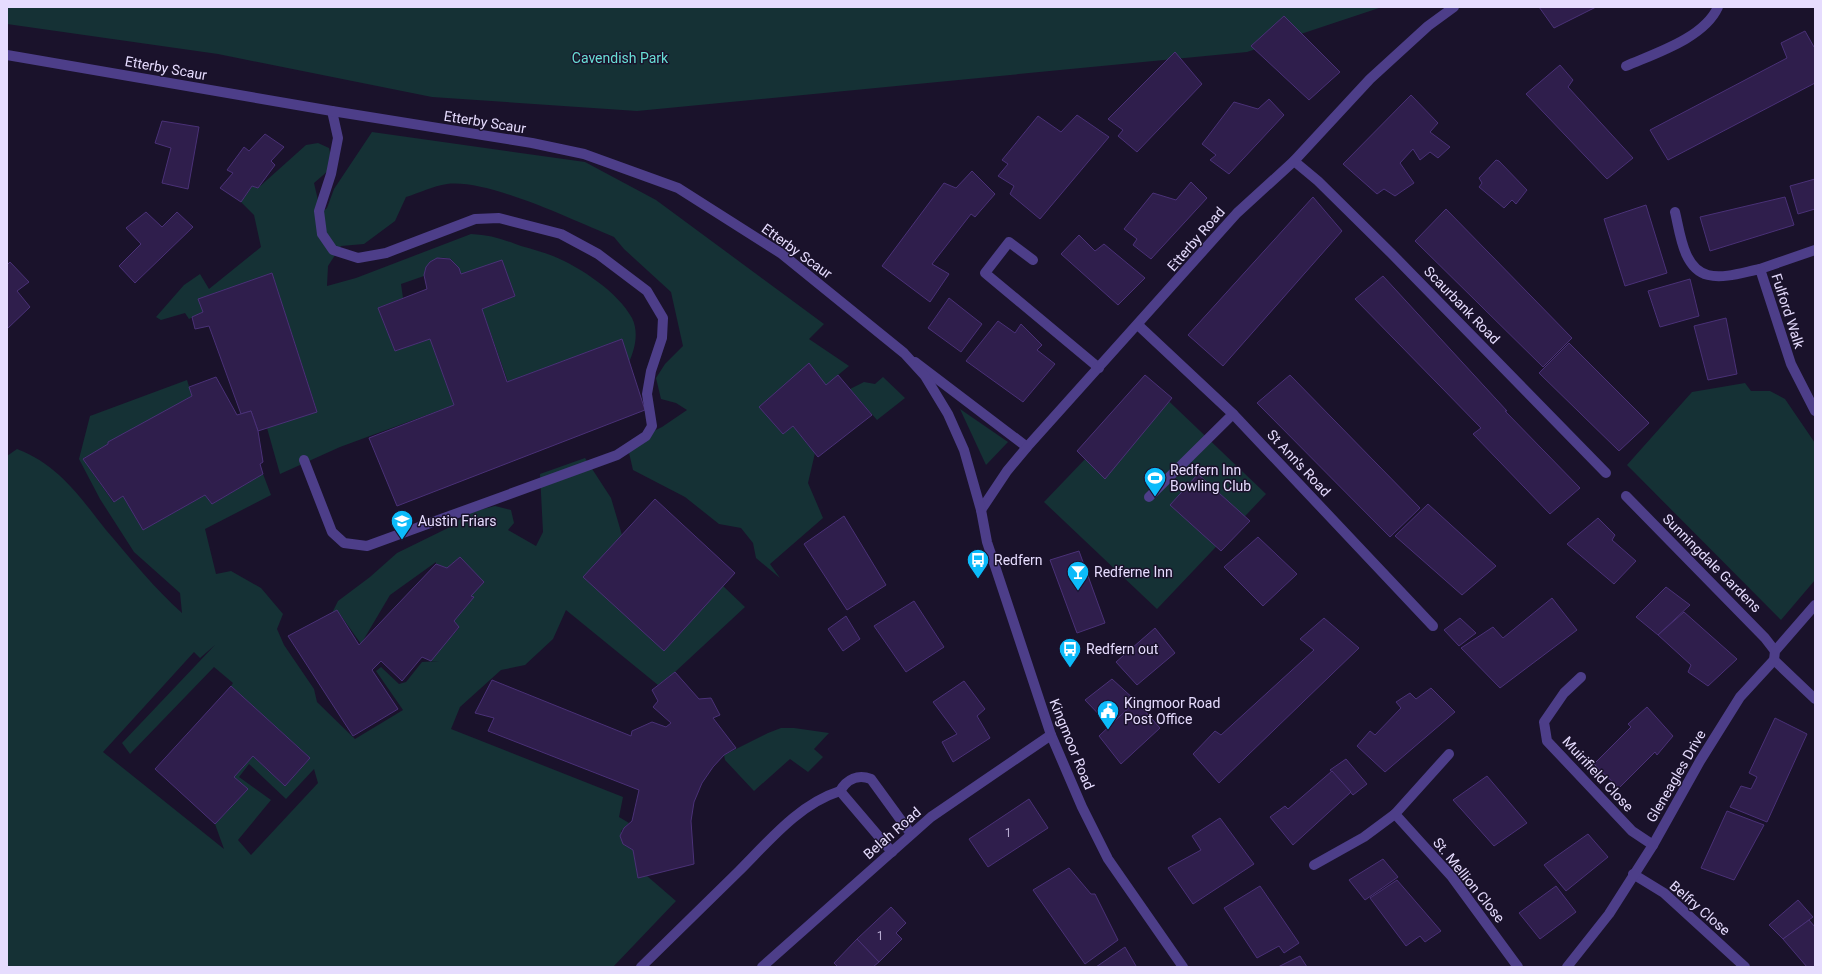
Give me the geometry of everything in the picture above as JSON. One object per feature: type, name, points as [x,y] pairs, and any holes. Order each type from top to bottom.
[{"type":"street","name":"Etterby Road","points":[[981,510],[1007,471],[1237,213],[1294,161],[1370,79],[1428,26],[1454,7]]},
{"type":"street","points":[[1626,66],[1693,35],[1708,24],[1718,7]]},
{"type":"street","name":"Etterby Scaur","points":[[7,55],[332,111],[532,143],[584,154],[678,188],[782,254],[904,353],[1028,447]]},
{"type":"street","points":[[304,460],[332,532],[344,543],[367,546],[617,455],[646,436],[652,426],[647,394],[662,338],[663,318],[647,291],[592,251],[561,234],[520,223],[499,218],[475,219],[386,253],[358,258],[333,250],[322,234],[319,212],[331,174],[338,138],[332,111]]},
{"type":"street","name":"Scaurbank Road","points":[[1294,161],[1318,181],[1391,253],[1606,473]]},
{"type":"street","name":"Fulford Walk","points":[[1675,212],[1687,258],[1696,268],[1707,275],[1724,275],[1760,269],[1791,364],[1815,411]]},
{"type":"street","points":[[1033,260],[1009,242],[985,273],[1099,368]]},
{"type":"street","points":[[1760,269],[1815,250]]},
{"type":"street","name":"St Ann's Road","points":[[1138,325],[1233,414],[1433,626]]},
{"type":"street","name":"Etterby Scaur","points":[[904,353],[924,376],[948,414],[964,450],[981,510]]},
{"type":"street","points":[[1149,497],[1233,414]]},
{"type":"street","name":"Sunningdale Gardens","points":[[1626,496],[1765,638],[1775,655],[1815,699]]},
{"type":"street","name":"Kingmoor Road","points":[[981,510],[987,542],[1051,735],[1082,807],[1108,859],[1183,967]]},
{"type":"street","name":"Gleneagles Drive","points":[[1567,967],[1609,914],[1633,874],[1653,845],[1700,762],[1740,698],[1815,606]]},
{"type":"street","name":"Muirifield Close","points":[[1581,677],[1564,693],[1544,722],[1547,741],[1632,831],[1653,845]]},
{"type":"street","name":"Belah Road","points":[[762,967],[930,817],[1051,735]]},
{"type":"street","points":[[1314,865],[1364,837],[1395,814],[1449,754]]},
{"type":"street","points":[[641,967],[788,824],[819,799],[840,791],[844,784],[855,778],[864,776],[871,779],[911,834]]},
{"type":"street","points":[[840,791],[892,852]]},
{"type":"street","name":"St. Mellion Close","points":[[1395,814],[1452,877],[1518,967]]},
{"type":"street","name":"Belfry Close","points":[[1633,874],[1664,893],[1745,967]]},
{"type":"green space","name":"Cavendish Park","points":[[7,7],[1382,7],[1247,52],[637,111],[432,97],[218,54],[7,24]]},
{"type":"green space","points":[[372,132],[585,162],[656,200],[824,324],[809,339],[849,366],[826,385],[760,407],[783,434],[793,426],[815,453],[808,483],[823,518],[770,564],[780,578],[756,558],[753,543],[741,528],[719,524],[685,497],[633,470],[627,444],[662,427],[687,410],[676,403],[661,399],[656,378],[665,364],[683,346],[671,292],[624,249],[614,237],[554,211],[507,194],[485,188],[465,184],[447,184],[406,197],[395,221],[364,244],[341,246],[328,266],[327,286],[356,278],[471,234],[485,235],[553,256],[575,267],[608,290],[626,308],[634,323],[636,335],[633,352],[629,362],[622,339],[508,382],[482,309],[515,296],[502,260],[462,275],[451,259],[441,258],[433,260],[425,271],[424,276],[401,284],[403,298],[378,308],[395,351],[430,339],[454,405],[340,447],[280,474],[267,428],[317,411],[272,273],[214,295],[203,312],[189,319],[185,313],[161,320],[156,317],[184,285],[200,274],[209,289],[261,247],[254,215],[241,202],[252,186],[258,188],[306,145],[318,143],[329,148],[331,157],[329,170],[314,183],[321,213],[327,208],[334,189]]},
{"type":"green space","points":[[883,377],[905,398],[877,420],[850,389],[864,382],[875,384]]},
{"type":"green space","points":[[187,380],[192,396],[83,459],[113,502],[123,496],[143,530],[205,495],[212,504],[263,474],[271,495],[205,529],[216,574],[231,571],[261,588],[283,614],[277,629],[284,645],[314,689],[317,702],[355,739],[403,710],[376,671],[381,667],[399,684],[406,682],[422,662],[439,661],[429,661],[459,628],[454,621],[473,597],[471,596],[460,557],[447,568],[436,564],[436,562],[390,595],[361,644],[337,610],[332,613],[338,601],[370,577],[397,553],[450,527],[468,513],[495,506],[511,510],[514,523],[508,530],[536,546],[543,532],[540,474],[585,458],[611,498],[622,535],[664,651],[723,586],[745,607],[675,672],[658,685],[566,610],[553,639],[525,665],[501,670],[460,707],[451,729],[623,797],[619,817],[629,823],[621,831],[621,839],[626,846],[633,850],[638,878],[647,876],[676,901],[613,967],[7,967],[7,456],[17,449],[32,456],[57,473],[68,483],[143,573],[182,613],[180,593],[134,552],[100,499],[79,459],[90,416]],"holes":[[[215,645],[122,743],[130,754],[214,667],[233,683],[231,686],[310,758],[285,786],[253,756],[234,777],[248,789],[215,824],[224,849],[103,752],[194,652],[200,658]],[[249,764],[286,799],[314,769],[318,783],[251,855],[238,840],[271,800],[239,777]]]},
{"type":"green space","points":[[1745,383],[1751,391],[1770,391],[1785,399],[1815,443],[1815,580],[1781,620],[1627,465],[1692,392]]},
{"type":"green space","name":"Redfern Inn Bowling Club","points":[[1154,387],[1266,494],[1157,609],[1044,502]]},
{"type":"green space","points":[[960,409],[1008,442],[986,465]]},
{"type":"green space","points":[[781,728],[794,728],[829,733],[814,749],[823,757],[808,772],[790,759],[754,791],[725,760],[724,755]]},
{"type":"building","points":[[1539,7],[1596,7],[1554,28]]},
{"type":"building","points":[[1284,16],[1340,72],[1309,100],[1251,46]]},
{"type":"building","points":[[1805,31],[1815,47],[1815,83],[1668,160],[1650,130],[1787,58],[1781,43]]},
{"type":"building","points":[[1175,52],[1202,84],[1137,152],[1118,136],[1123,130],[1108,119]]},
{"type":"building","points":[[1560,65],[1573,80],[1568,87],[1633,158],[1607,179],[1526,94]]},
{"type":"building","points":[[1411,95],[1438,123],[1430,132],[1450,147],[1438,158],[1430,152],[1420,160],[1413,149],[1400,163],[1414,183],[1395,196],[1384,189],[1377,194],[1343,164]]},
{"type":"building","points":[[1269,99],[1284,115],[1229,174],[1210,160],[1216,155],[1202,144],[1234,102],[1258,109]]},
{"type":"building","points":[[1077,115],[1109,137],[1040,219],[1010,194],[1014,186],[998,176],[1008,164],[1002,160],[1038,116],[1061,132]]},
{"type":"building","points":[[162,121],[199,127],[188,189],[162,183],[171,148],[155,143]]},
{"type":"building","points":[[265,134],[284,147],[271,161],[275,165],[258,188],[252,186],[241,202],[220,188],[233,173],[227,170],[244,147],[249,151]]},
{"type":"building","points":[[1496,160],[1499,161],[1527,190],[1516,204],[1512,200],[1504,208],[1479,187],[1482,183],[1479,178]]},
{"type":"building","points":[[972,171],[995,194],[975,217],[971,214],[932,264],[949,274],[930,302],[882,266],[944,183],[956,188]]},
{"type":"building","points":[[1815,179],[1815,209],[1798,214],[1790,186]]},
{"type":"building","points":[[1191,182],[1207,198],[1151,259],[1133,245],[1137,239],[1124,229],[1153,193],[1176,200]]},
{"type":"building","points":[[1313,197],[1342,231],[1223,366],[1188,335]]},
{"type":"building","points":[[1785,197],[1794,225],[1710,251],[1700,217]]},
{"type":"building","points":[[1646,205],[1667,273],[1625,286],[1604,219]]},
{"type":"building","points":[[1446,209],[1572,338],[1543,367],[1415,241]]},
{"type":"building","points":[[146,212],[162,227],[177,212],[193,227],[135,283],[119,266],[141,244],[126,228]]},
{"type":"building","points":[[1079,235],[1095,251],[1104,244],[1145,278],[1118,305],[1061,254]]},
{"type":"building","points":[[437,258],[450,259],[459,268],[461,274],[502,260],[515,296],[482,309],[507,382],[622,339],[645,410],[397,506],[369,438],[454,405],[430,339],[395,351],[378,308],[427,289],[424,275],[426,267],[430,262]]},
{"type":"building","points":[[10,262],[29,282],[17,291],[30,307],[7,329],[7,265]]},
{"type":"building","points":[[272,273],[317,412],[258,431],[251,411],[241,414],[209,326],[195,329],[192,317],[203,312],[198,299]]},
{"type":"building","points":[[1383,276],[1507,411],[1505,411],[1580,488],[1550,514],[1473,434],[1481,428],[1355,299]]},
{"type":"building","points":[[1690,279],[1699,316],[1660,327],[1648,291]]},
{"type":"building","points":[[949,298],[982,324],[961,352],[928,328]]},
{"type":"building","points":[[1726,318],[1737,374],[1708,380],[1694,326]]},
{"type":"building","points":[[998,321],[1015,333],[1021,324],[1042,345],[1037,350],[1055,364],[1023,402],[966,361]]},
{"type":"building","points":[[1569,343],[1649,423],[1619,451],[1539,373]]},
{"type":"building","points":[[809,363],[826,385],[838,375],[872,415],[818,457],[793,426],[783,434],[759,407]]},
{"type":"building","points":[[1145,375],[1172,398],[1105,479],[1077,451]]},
{"type":"building","points":[[1290,375],[1420,508],[1390,537],[1257,403]]},
{"type":"building","points":[[216,377],[237,415],[251,411],[258,431],[263,462],[260,464],[263,474],[212,504],[205,495],[143,530],[123,496],[114,502],[83,459],[108,444],[108,442],[192,396],[189,387]]},
{"type":"building","points":[[1198,474],[1250,521],[1221,551],[1170,505]]},
{"type":"building","points":[[655,499],[735,573],[664,651],[583,577]]},
{"type":"building","points":[[1428,504],[1496,566],[1462,595],[1395,536]]},
{"type":"building","points":[[844,516],[886,585],[847,610],[804,544]]},
{"type":"building","points":[[1598,518],[1615,535],[1612,540],[1636,561],[1614,584],[1567,544]]},
{"type":"building","points":[[1258,537],[1297,574],[1263,606],[1224,567]]},
{"type":"building","name":"Redferne Inn","points":[[1079,551],[1105,623],[1077,633],[1050,560]]},
{"type":"building","points":[[460,557],[484,582],[471,596],[474,597],[454,621],[459,627],[431,661],[422,657],[402,681],[381,661],[372,670],[398,709],[353,736],[288,636],[337,610],[359,645],[436,564],[447,568]]},
{"type":"building","points":[[1666,587],[1690,605],[1658,635],[1636,617]]},
{"type":"building","points":[[1552,598],[1577,630],[1500,688],[1461,648],[1493,627],[1503,638]]},
{"type":"building","points":[[914,601],[944,647],[906,672],[874,626]]},
{"type":"building","points":[[1684,612],[1737,659],[1708,686],[1688,672],[1691,665],[1658,635]]},
{"type":"building","points":[[846,616],[860,639],[843,651],[828,629]]},
{"type":"building","points":[[1324,618],[1359,648],[1219,783],[1193,754],[1215,731],[1221,735],[1314,650],[1300,639]]},
{"type":"building","points":[[1460,618],[1476,633],[1459,646],[1444,630]]},
{"type":"building","points":[[1155,628],[1175,653],[1137,685],[1116,662]]},
{"type":"building","points":[[675,672],[699,699],[711,698],[720,715],[713,718],[736,748],[724,755],[713,767],[702,783],[694,802],[691,821],[694,864],[638,878],[633,850],[623,844],[620,836],[624,828],[632,821],[639,790],[488,731],[494,718],[475,713],[492,680],[631,736],[632,731],[652,722],[666,727],[671,723],[653,707],[658,701],[652,690]]},
{"type":"building","points":[[1112,679],[1136,701],[1111,727],[1085,700]]},
{"type":"building","points":[[964,681],[985,709],[977,716],[990,738],[953,762],[942,742],[957,734],[933,702]]},
{"type":"building","points":[[231,686],[310,758],[285,786],[253,756],[234,777],[248,789],[215,824],[155,769]]},
{"type":"building","points":[[1431,688],[1455,712],[1385,772],[1357,746],[1370,731],[1375,735],[1401,708],[1396,702],[1410,693],[1416,699]]},
{"type":"building","points":[[1136,701],[1160,728],[1121,764],[1099,736]]},
{"type":"building","points":[[1647,707],[1673,736],[1657,755],[1655,752],[1619,788],[1594,764],[1631,727],[1628,724]]},
{"type":"building","points":[[1775,718],[1807,734],[1767,822],[1730,807],[1741,786],[1751,789],[1757,777],[1749,773]]},
{"type":"building","points":[[1346,759],[1367,784],[1353,795],[1330,770]]},
{"type":"building","points":[[1332,771],[1351,792],[1293,845],[1270,817],[1285,806],[1288,809]]},
{"type":"building","points":[[1487,776],[1527,823],[1494,846],[1453,800]]},
{"type":"building","points":[[1029,799],[1048,828],[988,867],[969,839]]},
{"type":"building","points":[[1727,811],[1764,825],[1734,880],[1701,868]]},
{"type":"building","points":[[1220,818],[1254,864],[1193,904],[1168,868],[1201,850],[1192,836]]},
{"type":"building","points":[[1588,834],[1608,857],[1566,891],[1544,865]]},
{"type":"building","points":[[1383,859],[1398,877],[1365,900],[1349,880]]},
{"type":"building","points":[[1069,868],[1091,894],[1095,894],[1118,940],[1085,964],[1033,890]]},
{"type":"building","points":[[1397,880],[1441,931],[1425,942],[1420,936],[1406,946],[1370,898]]},
{"type":"building","points":[[1260,886],[1299,943],[1284,953],[1279,946],[1257,958],[1224,908]]},
{"type":"building","points":[[1556,886],[1576,912],[1540,939],[1519,913]]},
{"type":"building","points":[[1798,900],[1813,917],[1783,939],[1769,925]]},
{"type":"building","points":[[891,907],[906,923],[896,933],[902,939],[879,962],[857,939]]},
{"type":"building","points":[[1809,920],[1815,927],[1815,967],[1807,967],[1783,939]]},
{"type":"building","points":[[857,939],[879,962],[873,967],[838,967],[834,963]]},
{"type":"building","points":[[1125,947],[1136,966],[1135,967],[1096,967]]},
{"type":"building","points":[[1300,956],[1307,967],[1278,967]]},
{"type":"place","name":"Redfern Inn Bowling Club","points":[[1155,498]]},
{"type":"place","name":"Austin Friars","points":[[402,540]]},
{"type":"place","name":"Redfern","points":[[978,580]]},
{"type":"place","name":"Redferne Inn","points":[[1078,592]]},
{"type":"place","name":"Redfern out","points":[[1070,668]]},
{"type":"place","name":"Kingmoor Road Post Office","points":[[1108,730]]}]
